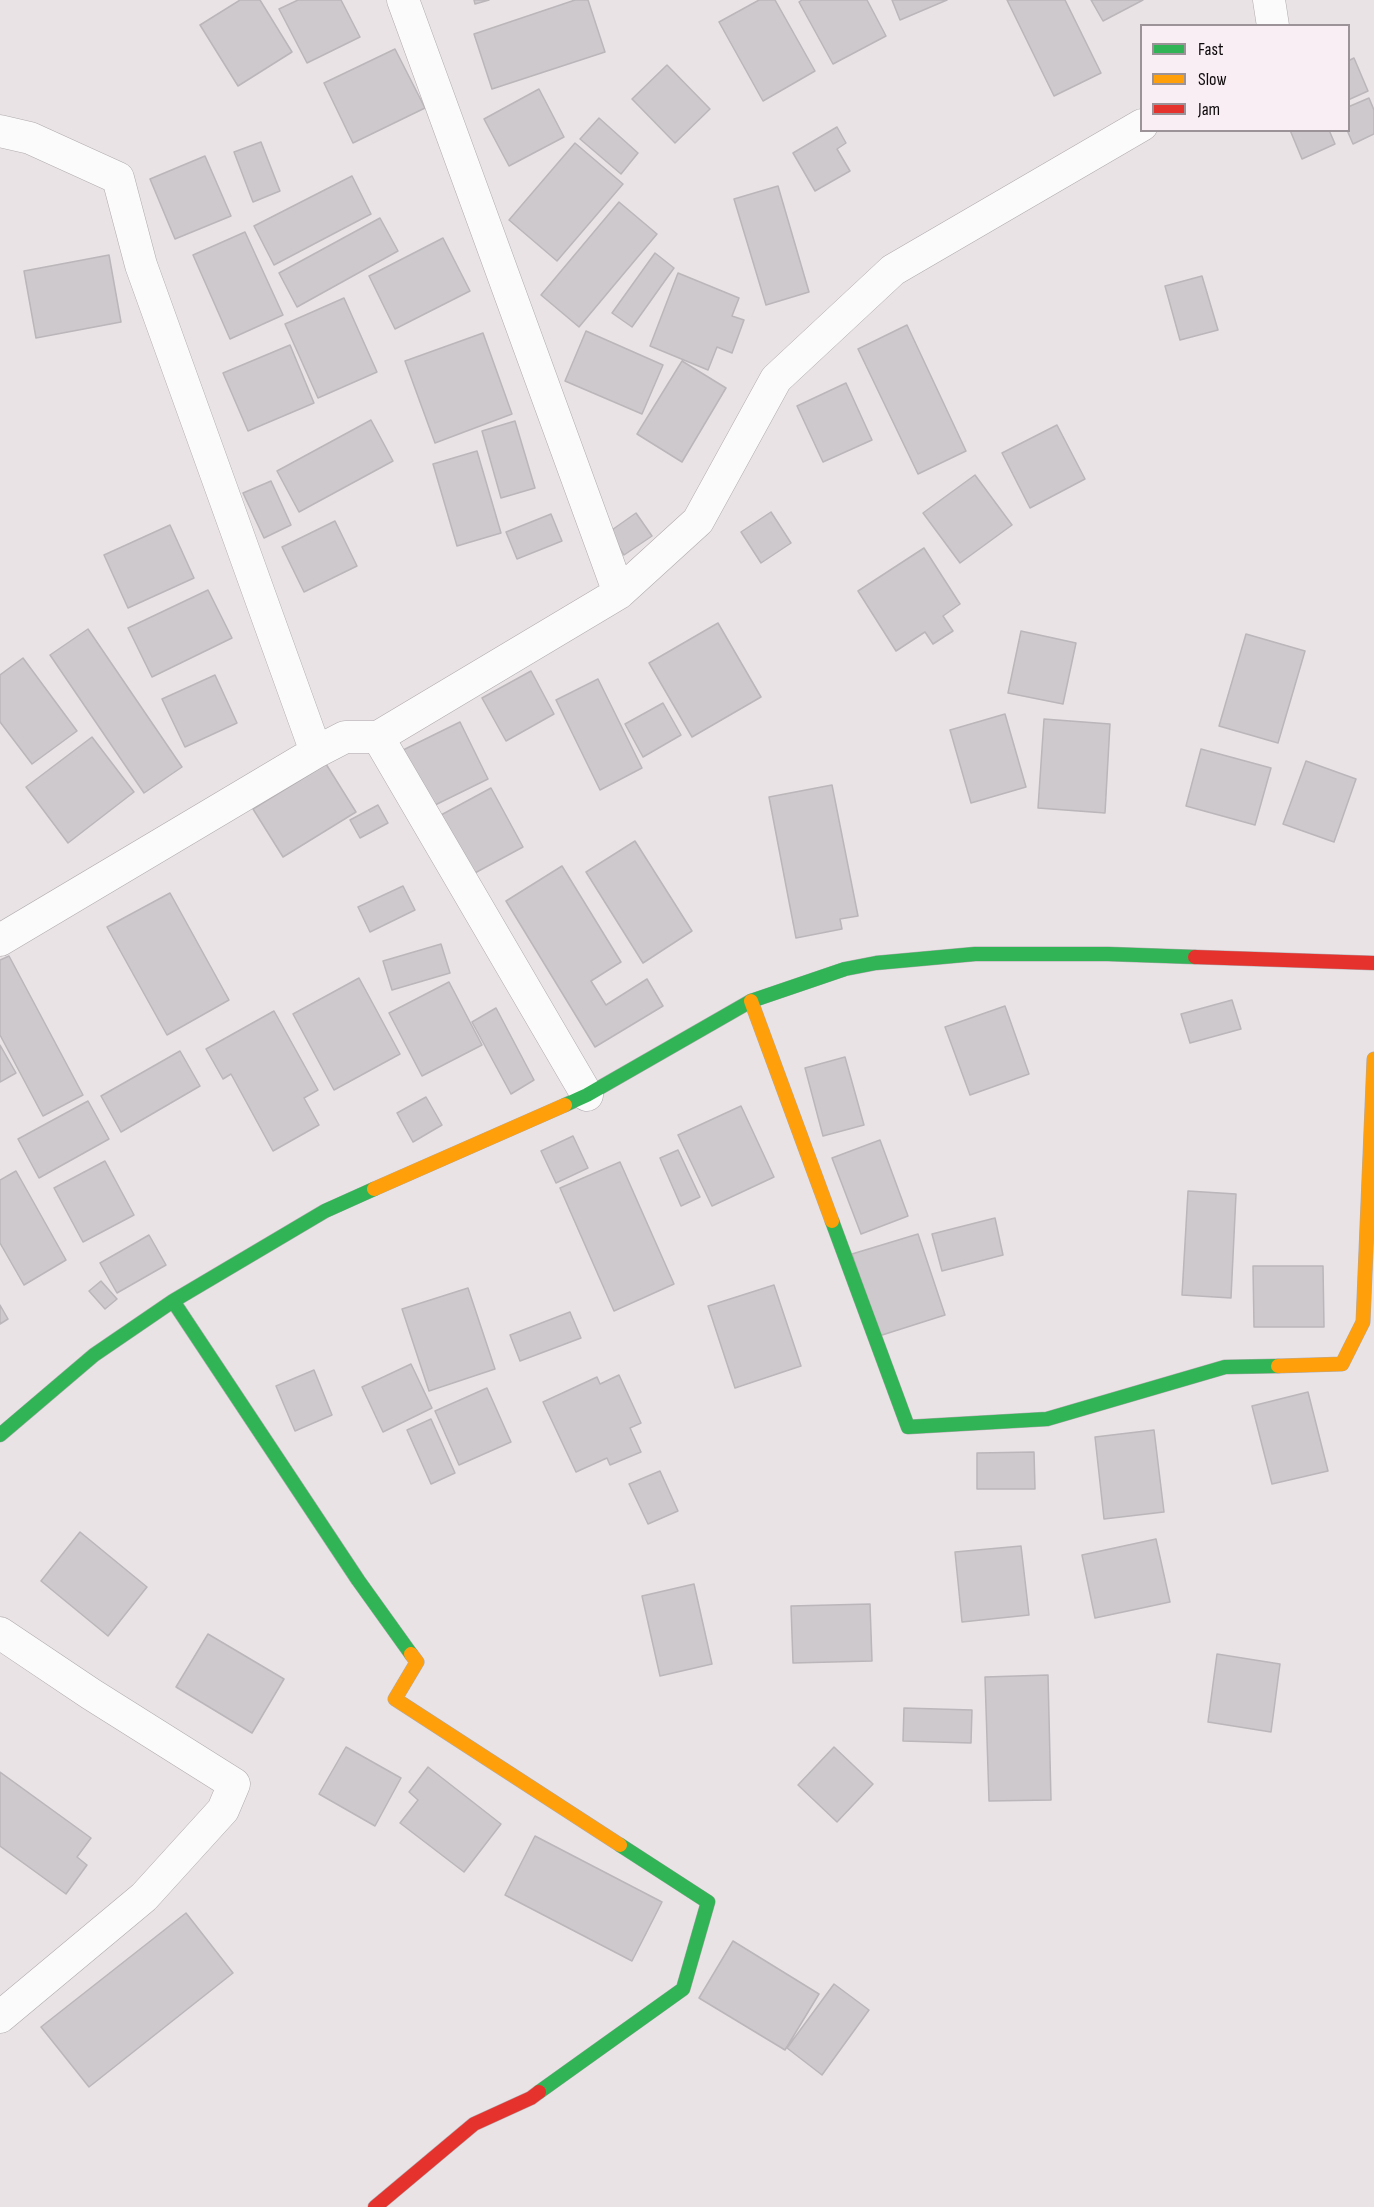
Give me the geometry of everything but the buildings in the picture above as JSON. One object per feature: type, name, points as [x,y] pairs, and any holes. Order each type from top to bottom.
[{"type":"street","points":[[404,0],[619,592]]},
{"type":"street","points":[[1269,0],[1272,24]]},
{"type":"street","points":[[0,940],[316,752],[345,737],[378,737],[619,592],[698,521],[776,379],[893,270],[1140,126]]},
{"type":"street","points":[[0,131],[30,138],[118,178],[141,265],[316,752]]},
{"type":"street","points":[[378,737],[586,1095]]},
{"type":"street","points":[[0,1435],[94,1355],[173,1301],[325,1211],[586,1095],[751,1001],[845,969],[876,963],[975,954],[1108,954],[1374,963]]},
{"type":"street","points":[[751,1001],[908,1427],[1047,1419],[1225,1367],[1342,1364],[1363,1322],[1374,1059]]},
{"type":"street","points":[[173,1301],[358,1580],[417,1662],[394,1699],[708,1902],[683,1989],[531,2098],[474,2124],[375,2207]]},
{"type":"street","points":[[0,1633],[91,1694],[234,1784],[224,1810],[144,1897],[0,2017]]},
{"type":"traffic: fast","points":[[565,1105],[587,1095],[751,1001],[845,969],[876,963],[975,954],[1108,954],[1195,957]]},
{"type":"traffic: fast","points":[[0,1435],[94,1355],[173,1301],[325,1211],[374,1189]]},
{"type":"traffic: fast","points":[[832,1221],[908,1427],[1047,1419],[1225,1367],[1278,1366]]},
{"type":"traffic: fast","points":[[173,1301],[358,1580],[411,1654]]},
{"type":"traffic: fast","points":[[539,2092],[683,1989],[708,1902],[620,1845]]},
{"type":"traffic: slow","points":[[751,1001],[832,1221]]},
{"type":"traffic: slow","points":[[1278,1366],[1342,1364],[1363,1322],[1374,1059]]},
{"type":"traffic: slow","points":[[374,1189],[565,1105]]},
{"type":"traffic: slow","points":[[411,1654],[417,1662],[395,1699],[620,1845]]},
{"type":"traffic: jam","points":[[1195,957],[1374,963]]},
{"type":"traffic: jam","points":[[375,2207],[474,2124],[531,2098],[539,2092]]}]
